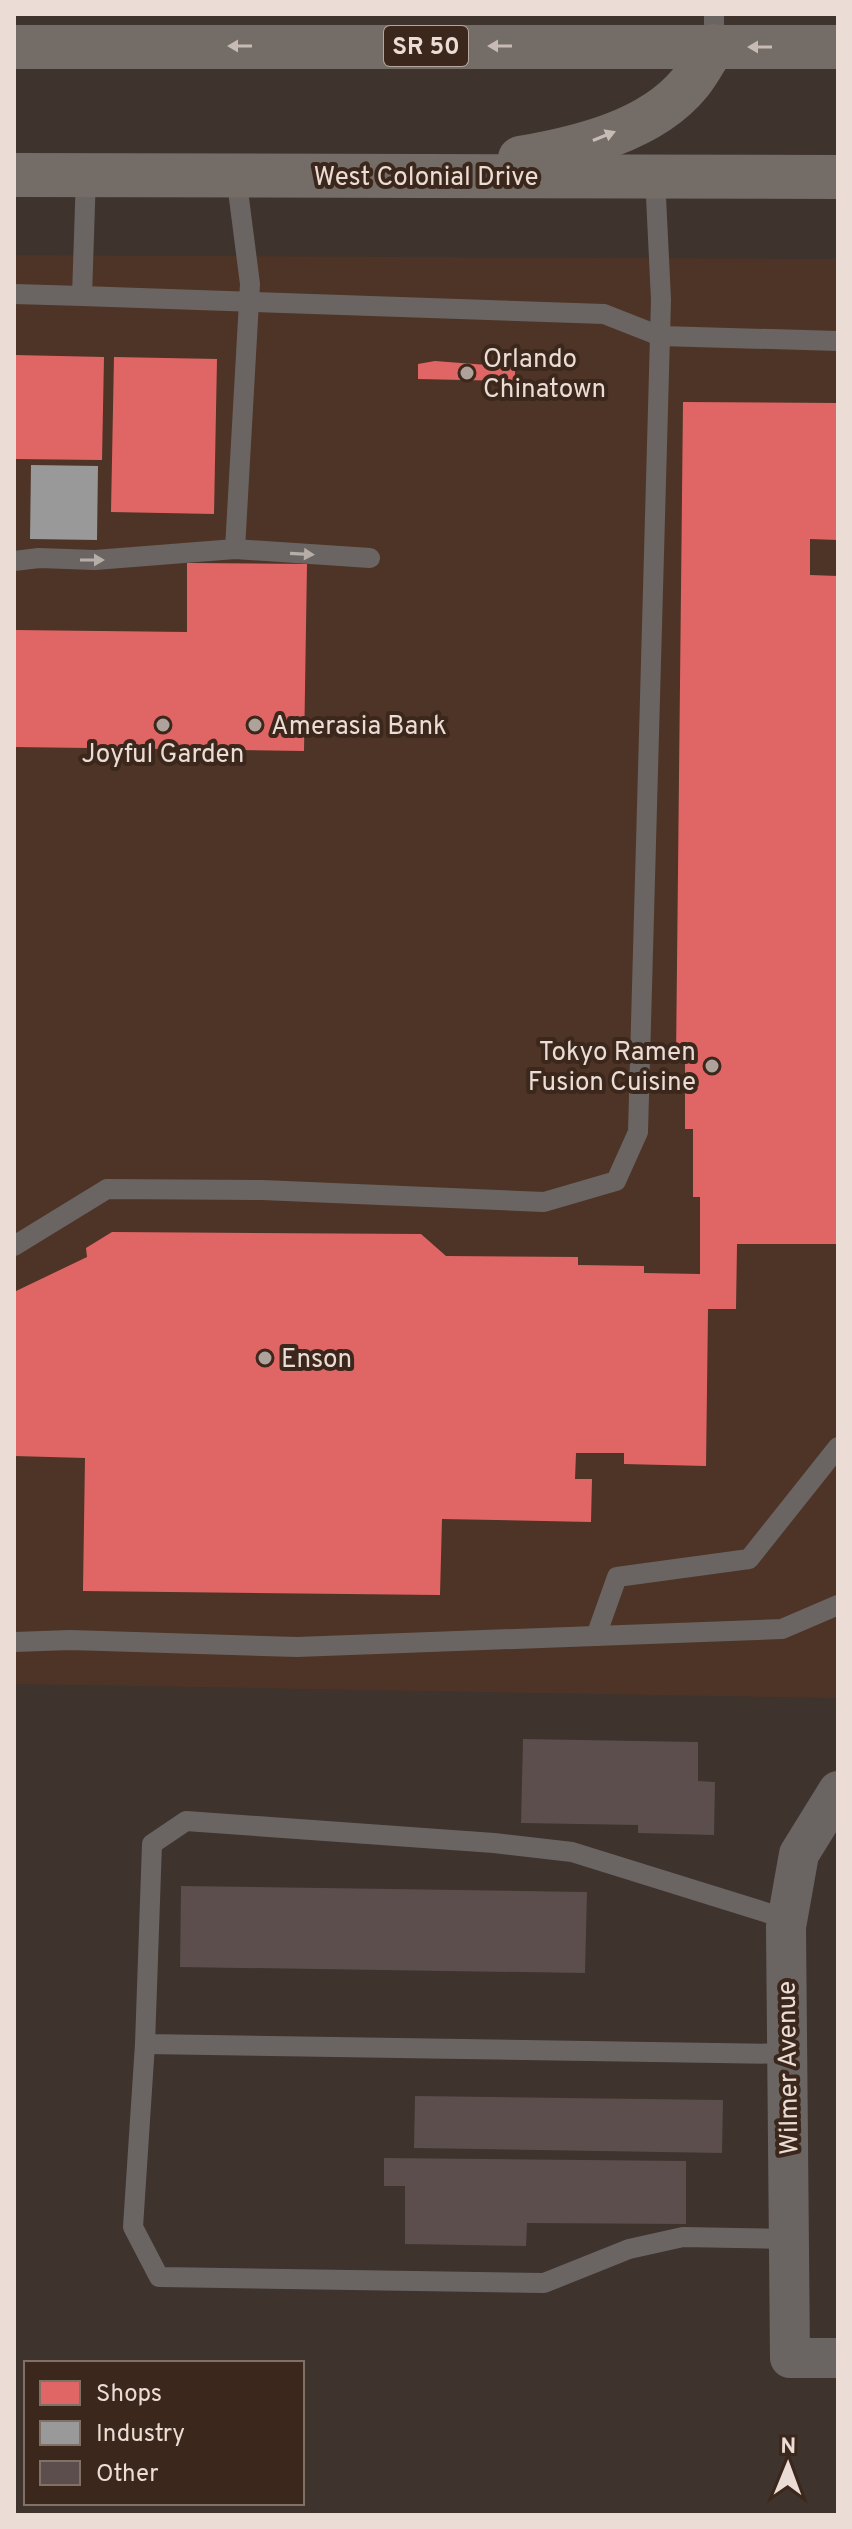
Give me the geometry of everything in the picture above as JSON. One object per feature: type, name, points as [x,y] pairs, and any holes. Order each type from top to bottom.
[{"type":"highway","name":"SR 50","points":[[14,47],[714,30],[838,47]]},
{"type":"highway","points":[[419,176],[570,149],[646,119],[688,85],[714,30]]},
{"type":"highway","name":"West Colonial Drive","points":[[14,175],[838,177]]},
{"type":"street","name":"Wilmer Avenue","points":[[838,1791],[799,1854],[787,1919],[790,2358],[838,2358]]},
{"type":"lane","points":[[82,296],[86,175]]},
{"type":"lane","points":[[235,549],[250,284],[236,175]]},
{"type":"lane","points":[[14,1246],[107,1189],[276,1190],[544,1202],[616,1181],[638,1132],[660,336],[655,176]]},
{"type":"lane","points":[[14,294],[604,314],[660,336],[838,341]]},
{"type":"lane","points":[[14,561],[39,558],[95,560],[235,549],[370,558]]},
{"type":"lane","points":[[596,1636],[617,1577],[749,1559],[838,1447]]},
{"type":"lane","points":[[14,1642],[70,1640],[297,1647],[782,1629],[838,1605]]},
{"type":"lane","points":[[787,1919],[572,1852],[494,1843],[186,1821],[152,1844],[145,2044],[133,2227],[159,2277],[544,2283],[629,2249],[683,2237],[789,2239]]},
{"type":"lane","points":[[145,2044],[787,2054]]},
{"type":"shaded area","points":[[14,255],[838,259],[838,1698],[14,1684]]},
{"type":"building: Shops","points":[[14,355],[104,357],[102,460],[14,459]]},
{"type":"building: Shops","points":[[114,357],[217,359],[214,514],[111,512]]},
{"type":"building: Shops","name":"Orlando Chinatown","points":[[435,361],[515,367],[515,381],[418,379],[418,364]]},
{"type":"building: Shops","points":[[683,402],[838,403],[838,540],[810,539],[810,575],[838,576],[838,1244],[737,1244],[736,1309],[708,1309],[706,1466],[624,1464],[624,1453],[576,1453],[575,1479],[592,1479],[591,1522],[442,1519],[440,1595],[83,1591],[85,1458],[14,1456],[14,1292],[87,1257],[86,1248],[112,1232],[421,1234],[446,1256],[578,1257],[578,1265],[644,1266],[644,1273],[700,1274],[700,1197],[693,1197],[693,1129],[685,1129],[685,1060],[676,1060]]},
{"type":"building: Shops","points":[[187,563],[307,564],[304,751],[14,747],[14,630],[187,632]]},
{"type":"building: Industry","points":[[31,465],[98,466],[97,540],[30,539]]},
{"type":"building: Other","points":[[523,1739],[698,1742],[698,1781],[715,1782],[714,1835],[638,1833],[638,1825],[521,1823]]},
{"type":"building: Other","points":[[181,1886],[587,1892],[585,1973],[180,1967]]},
{"type":"building: Other","points":[[415,2096],[723,2100],[722,2153],[414,2148]]},
{"type":"building: Other","points":[[384,2158],[686,2161],[686,2224],[527,2223],[526,2246],[405,2244],[405,2186],[384,2186]]},
{"type":"place","name":"Orlando Chinatown","points":[[467,373]]},
{"type":"place","name":"Joyful Garden","points":[[163,725]]},
{"type":"place","name":"Amerasia Bank","points":[[255,725]]},
{"type":"place","name":"Tokyo Ramen Fusion Cuisine","points":[[712,1066]]},
{"type":"place","name":"Enson","points":[[265,1358]]}]
